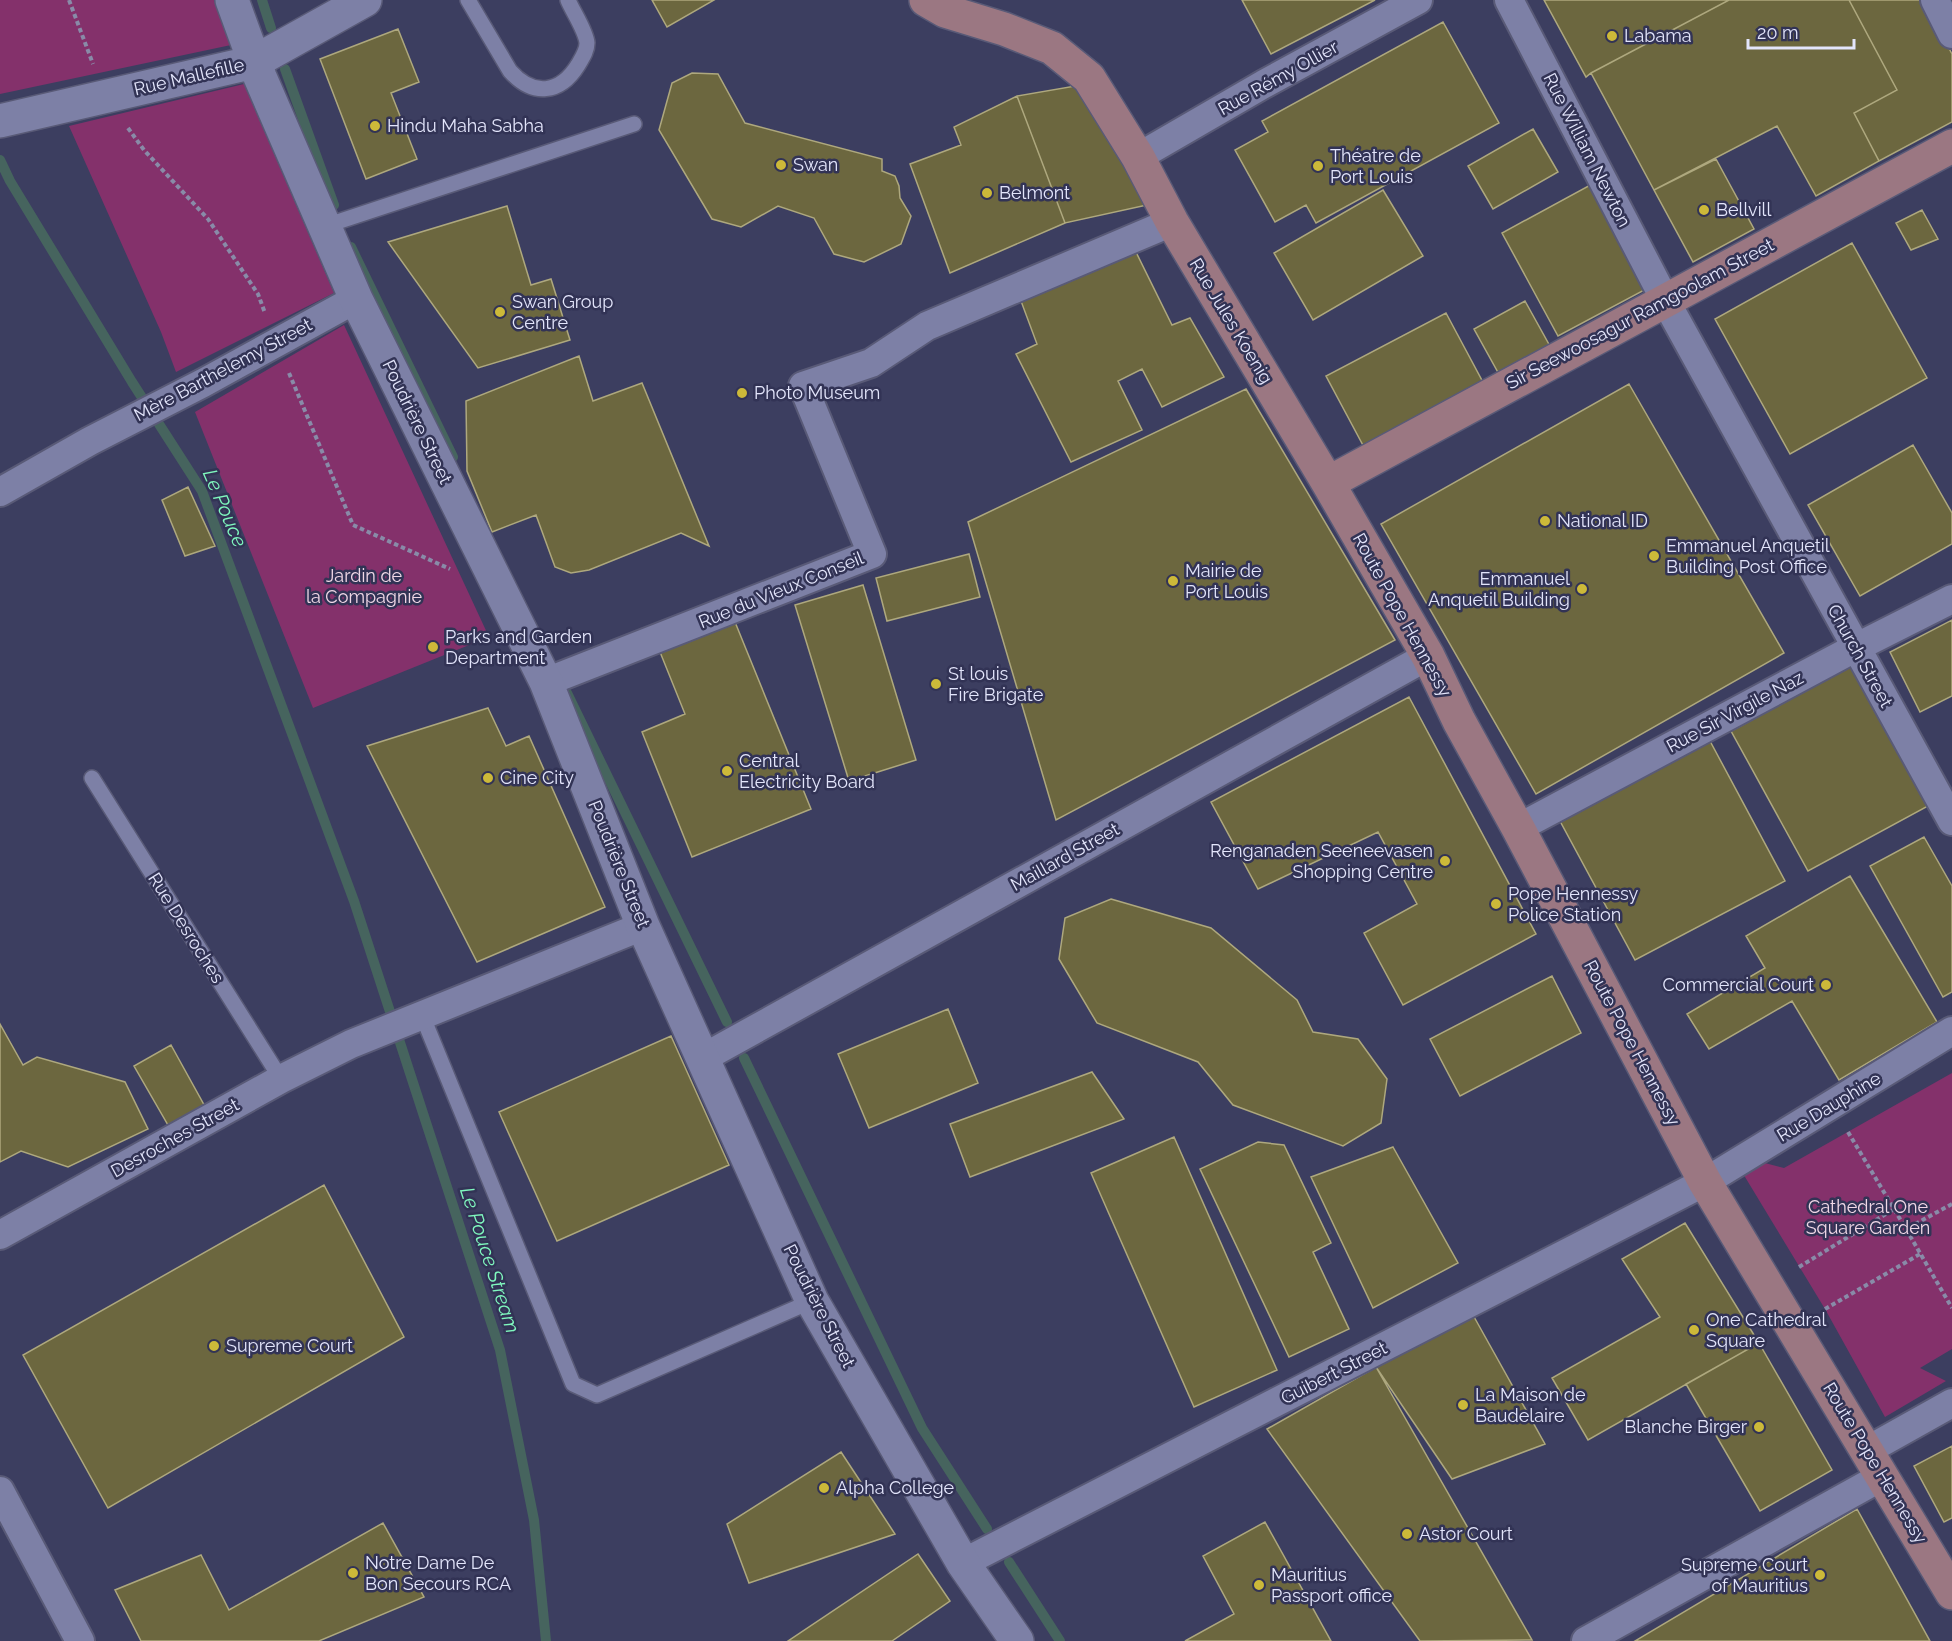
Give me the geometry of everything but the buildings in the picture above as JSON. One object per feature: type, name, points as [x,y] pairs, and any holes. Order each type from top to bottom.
[{"type":"main road","name":"Rue Jules Koenig","points":[[926,0],[945,11],[1004,29],[1052,48],[1089,78],[1138,157],[1172,222],[1329,483]]},
{"type":"main road","name":"Sir Seewoosagur Ramgoolam Street","points":[[1329,483],[1952,146]]},
{"type":"main road","name":"Route Pope Hennessy","points":[[1329,483],[1428,656],[1460,721],[1705,1182],[1876,1463],[1952,1593]]},
{"type":"street","name":"Poudrière Street","points":[[232,0],[254,62],[356,299],[548,682],[643,926],[812,1301],[963,1563],[1017,1641]]},
{"type":"street","name":"Rue Mallefille","points":[[0,121],[254,62],[365,0]]},
{"type":"street","name":"Rue Rémy Ollier","points":[[1138,157],[1264,84],[1418,0]]},
{"type":"street","name":"Rue William Newton","points":[[1509,0],[1665,300]]},
{"type":"street","points":[[1935,0],[1952,34]]},
{"type":"street","name":"Rue du Vieux Conseil","points":[[548,682],[872,554],[803,386],[871,363],[927,326],[1172,222]]},
{"type":"street","name":"Mère Barthelemy Street","points":[[0,492],[90,441],[356,299]]},
{"type":"street","name":"Church Street","points":[[1665,300],[1952,821]]},
{"type":"street","name":"Rue Sir Virgile Naz","points":[[1518,828],[1855,648],[1952,599]]},
{"type":"street","name":"Maillard Street","points":[[703,1058],[1428,656]]},
{"type":"street","points":[[422,1015],[643,926]]},
{"type":"street","name":"Desroches Street","points":[[0,1235],[281,1079],[351,1044],[422,1015]]},
{"type":"street","name":"Rue Dauphine","points":[[1705,1182],[1952,1031]]},
{"type":"street","name":"Guibert Street","points":[[963,1563],[1705,1182]]},
{"type":"street","points":[[1586,1641],[1876,1463],[1952,1403]]},
{"type":"street","points":[[0,1491],[80,1641]]},
{"type":"lane","points":[[468,0],[510,71],[519,81],[532,88],[543,90],[558,85],[572,75],[587,45],[568,0]]},
{"type":"lane","points":[[325,226],[634,124]]},
{"type":"lane","name":"Rue Desroches","points":[[92,778],[281,1079]]},
{"type":"lane","points":[[422,1015],[573,1384],[597,1395],[812,1301]]},
{"type":"path","points":[[1848,1132],[1952,1308]]},
{"type":"path","points":[[1906,1229],[1952,1204]]},
{"type":"path","points":[[1799,1267],[1894,1209]]},
{"type":"path","points":[[1825,1309],[1920,1254]]},
{"type":"green space","points":[[0,0],[214,0],[231,45],[0,94]]},
{"type":"green space","points":[[244,84],[334,293],[176,372],[161,332],[69,126]]},
{"type":"green space","name":"Jardin de la Compagnie","points":[[344,325],[489,637],[313,708],[195,412]]},
{"type":"green space","name":"Cathedral One Square Garden","points":[[1952,1073],[1952,1349],[1920,1368],[1946,1381],[1885,1417],[1825,1309],[1742,1172],[1761,1162],[1784,1168]]},
{"type":"waterway","points":[[262,0],[271,28]]},
{"type":"waterway","points":[[285,69],[334,205]]},
{"type":"waterway","name":"Le Pouce","points":[[0,160],[10,181],[132,382],[202,491],[354,901],[500,1350],[534,1520],[546,1641]]},
{"type":"waterway","points":[[351,247],[453,457]]},
{"type":"waterway","points":[[567,693],[727,1022]]},
{"type":"waterway","points":[[744,1058],[922,1428],[987,1529]]},
{"type":"waterway","points":[[1009,1562],[1060,1641]]},
{"type":"place","name":"Labama","points":[[1612,36]]},
{"type":"place","name":"Hindu Maha Sabha","points":[[375,126]]},
{"type":"place","name":"Swan","points":[[781,165]]},
{"type":"place","name":"Théatre de Port Louis","points":[[1318,166]]},
{"type":"place","name":"Belmont","points":[[987,193]]},
{"type":"place","name":"Bellvill","points":[[1704,210]]},
{"type":"place","name":"Swan Group Centre","points":[[500,312]]},
{"type":"place","name":"Photo Museum","points":[[742,393]]},
{"type":"place","name":"National ID","points":[[1545,521]]},
{"type":"place","name":"Emmanuel Anquetil Building Post Office","points":[[1654,556]]},
{"type":"place","name":"Mairie de Port Louis","points":[[1173,581]]},
{"type":"place","name":"Emmanuel Anquetil Building","points":[[1582,589]]},
{"type":"place","name":"Parks and Garden Department","points":[[433,647]]},
{"type":"place","name":"St louis Fire Brigate","points":[[936,684]]},
{"type":"place","name":"Central Electricity Board","points":[[727,771]]},
{"type":"place","name":"Cine City","points":[[488,778]]},
{"type":"place","name":"Renganaden Seeneevasen Shopping Centre","points":[[1445,861]]},
{"type":"place","name":"Pope Hennessy Police Station","points":[[1496,904]]},
{"type":"place","name":"Commercial Court","points":[[1826,985]]},
{"type":"place","name":"One Cathedral Square","points":[[1694,1330]]},
{"type":"place","name":"Supreme Court","points":[[214,1346]]},
{"type":"place","name":"La Maison de Baudelaire","points":[[1463,1405]]},
{"type":"place","name":"Blanche Birger","points":[[1759,1427]]},
{"type":"place","name":"Alpha College","points":[[824,1488]]},
{"type":"place","name":"Astor Court","points":[[1407,1534]]},
{"type":"place","name":"Notre Dame De Bon Secours RCA","points":[[353,1573]]},
{"type":"place","name":"Supreme Court of Mauritius","points":[[1820,1575]]},
{"type":"place","name":"Mauritius Passport office","points":[[1259,1585]]},
{"type":"water label","name":"Le Pouce Stream","points":[[490,1260]]}]
